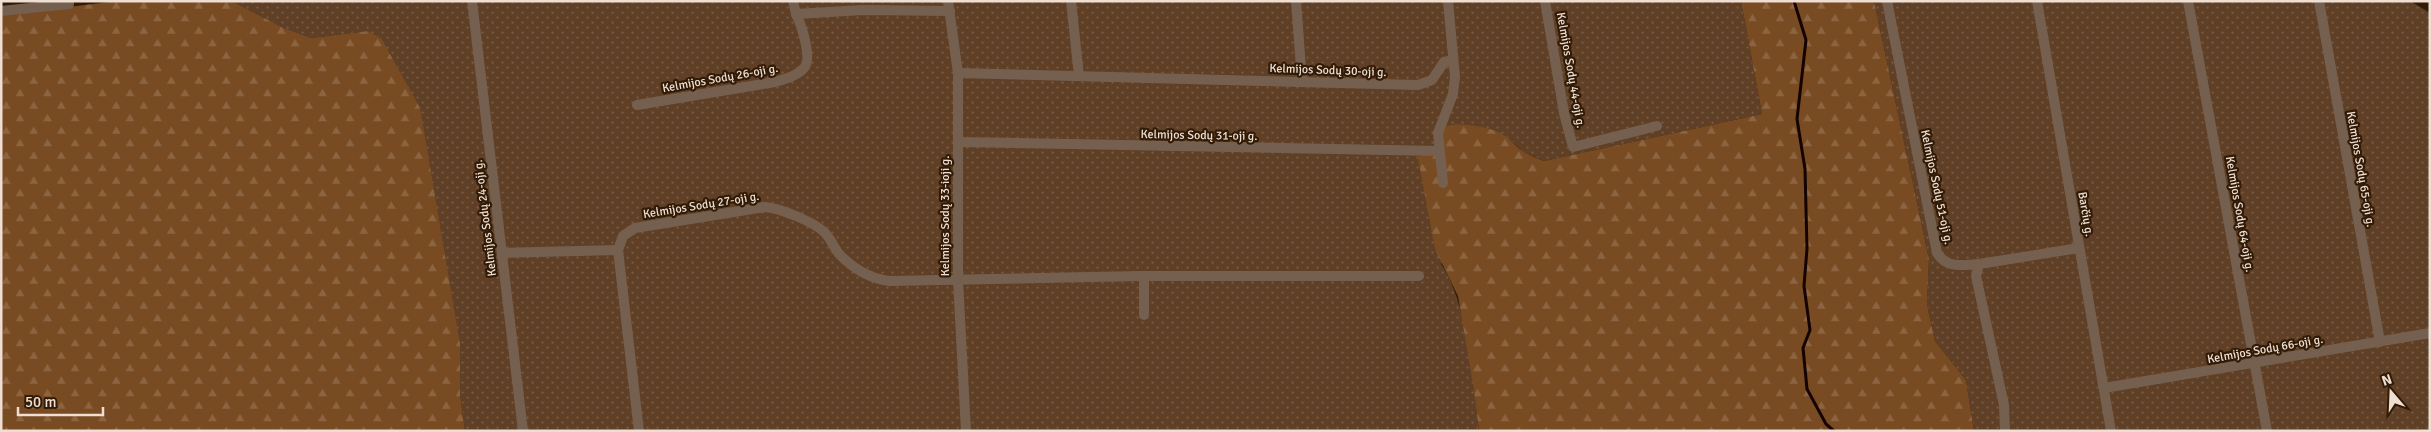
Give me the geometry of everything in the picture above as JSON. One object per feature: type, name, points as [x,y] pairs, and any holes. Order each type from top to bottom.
[{"type":"street","name":"Kelmijos Sodų 24-oji g.","points":[[472,1],[524,431]]},
{"type":"street","points":[[793,1],[796,14],[949,6]]},
{"type":"street","points":[[1071,1],[1079,76]]},
{"type":"street","points":[[1296,1],[1302,81]]},
{"type":"street","points":[[1443,183],[1440,124],[1453,94],[1453,60],[1448,1]]},
{"type":"street","name":"Kelmijos Sodų 44-oji g.","points":[[1545,1],[1564,113],[1573,147],[1657,126]]},
{"type":"street","name":"Kelmijos Sodų 51-oji g.","points":[[1887,1],[1938,254],[1946,263],[1952,265],[1979,264],[2079,248]]},
{"type":"street","name":"Barčių g.","points":[[2038,1],[2111,431]]},
{"type":"street","name":"Kelmijos Sodų 64-oji g.","points":[[2188,1],[2267,431]]},
{"type":"street","name":"Kelmijos Sodų 65-oji g.","points":[[2319,1],[2380,342]]},
{"type":"street","points":[[1,11],[69,3]]},
{"type":"street","name":"Kelmijos Sodų 33-ioji g.","points":[[949,6],[958,73],[958,280],[966,431]]},
{"type":"street","name":"Kelmijos Sodų 26-oji g.","points":[[637,106],[775,82],[796,74],[805,68],[808,61],[802,30],[796,14]]},
{"type":"street","name":"Kelmijos Sodų 30-oji g.","points":[[958,73],[1418,85],[1432,80],[1444,62],[1453,60]]},
{"type":"street","name":"Kelmijos Sodų 31-oji g.","points":[[958,142],[1440,151]]},
{"type":"street","name":"Kelmijos Sodų 27-oji g.","points":[[618,250],[623,236],[635,228],[765,207],[774,208],[818,227],[840,255],[870,276],[890,281],[958,280]]},
{"type":"street","points":[[502,253],[618,250],[639,431]]},
{"type":"street","points":[[1979,264],[1976,276],[2004,405],[2004,431]]},
{"type":"street","points":[[958,280],[1144,276],[1419,276]]},
{"type":"street","points":[[1144,276],[1144,315]]},
{"type":"street","name":"Kelmijos Sodų 66-oji g.","points":[[2104,388],[2430,333]]},
{"type":"shaded area","points":[[232,1],[1741,1],[1762,114],[1544,161],[1524,152],[1503,134],[1441,264],[1450,280],[1463,321],[1468,344],[1479,431],[465,431],[460,393],[367,31],[311,38],[282,27]]},
{"type":"shaded area","points":[[1874,1],[2410,1],[2430,13],[2430,431],[1974,431],[1966,380],[1935,341],[1927,305],[1929,259]]},
{"type":"green space","points":[[118,1],[232,1],[282,27],[311,38],[367,31],[381,38],[420,108],[460,344],[460,393],[465,431],[1,431],[1,15]]},
{"type":"green space","points":[[1741,1],[1874,1],[1929,259],[1927,305],[1935,341],[1966,380],[1974,431],[1479,431],[1458,296],[1435,249],[1418,158],[1421,154],[1444,152],[1441,130],[1452,125],[1470,125],[1501,133],[1523,151],[1544,161],[1762,114]]},
{"type":"waterway","points":[[1794,1],[1806,40],[1797,119],[1805,169],[1807,249],[1804,286],[1810,330],[1803,348],[1807,389],[1826,424],[1834,431]]}]
